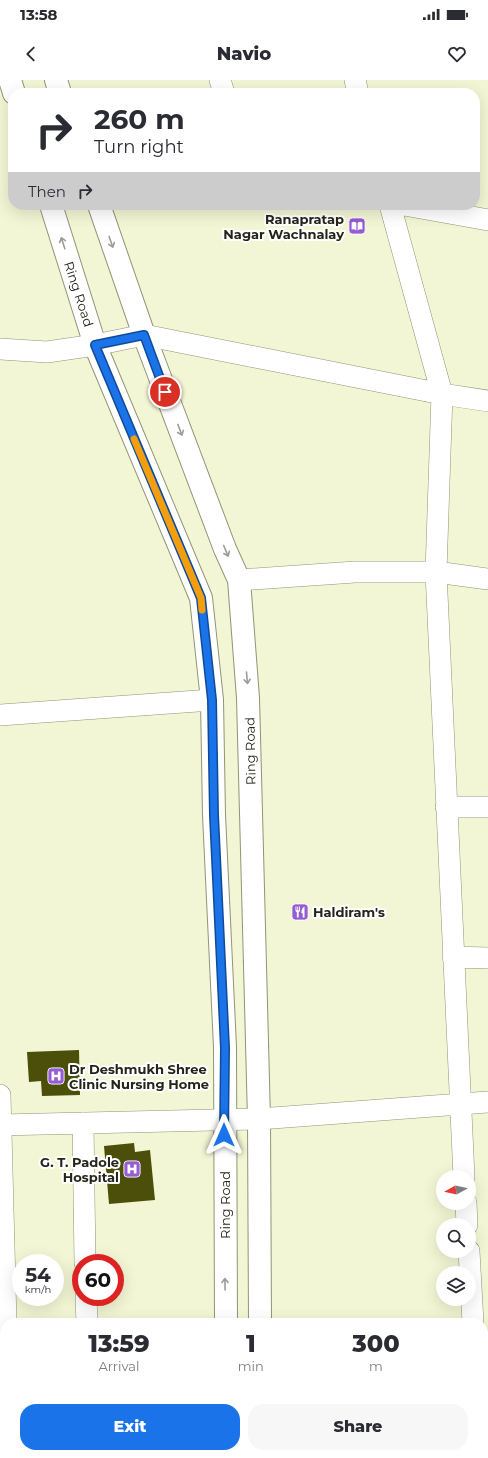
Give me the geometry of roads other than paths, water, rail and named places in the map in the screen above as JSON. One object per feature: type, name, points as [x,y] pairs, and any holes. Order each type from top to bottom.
[{"type":"main road","name":"Ring Road","points":[[52,210],[95,345],[201,598],[212,700],[214,815],[225,1048],[224,1120],[226,1318]]},
{"type":"main road","name":"Ring Road","points":[[101,210],[144,335],[225,549],[239,580],[248,698],[259,1119],[260,1318]]},
{"type":"street","points":[[391,210],[442,394],[436,572],[459,1103],[464,1170]]},
{"type":"street","points":[[432,210],[488,220]]},
{"type":"street","points":[[0,349],[47,352],[95,345],[144,335],[442,394],[488,401]]},
{"type":"street","points":[[239,580],[356,572],[436,572],[488,579]]},
{"type":"street","points":[[0,716],[212,700]]},
{"type":"street","points":[[446,807],[488,807]]},
{"type":"street","points":[[453,958],[488,958]]},
{"type":"street","points":[[0,1095],[6,1318]]},
{"type":"street","points":[[0,1125],[259,1119],[488,1102]]},
{"type":"street","points":[[83,1123],[85,1254]]},
{"type":"street","points":[[469,1258],[473,1318]]},
{"type":"street","points":[[86,1306],[87,1318]]},
{"type":"place","name":"Ranapratap Nagar Wachnalay","points":[[357,226]]},
{"type":"place","name":"Haldiram's","points":[[300,912]]},
{"type":"place","name":"Dr Deshmukh Shree Clinic Nursing Home","points":[[56,1076]]},
{"type":"place","name":"G. T. Padole Hospital","points":[[132,1169]]}]
